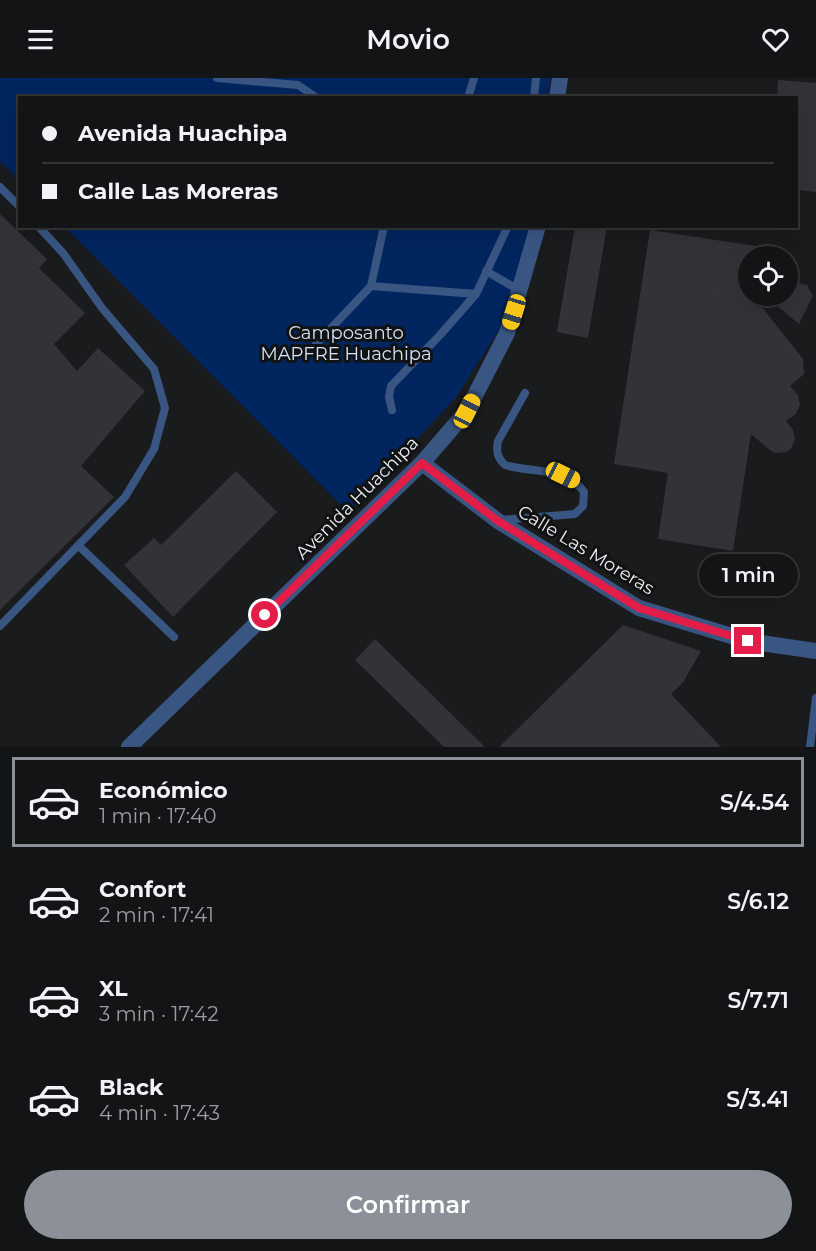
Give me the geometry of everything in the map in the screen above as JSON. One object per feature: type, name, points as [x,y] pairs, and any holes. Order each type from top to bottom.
[{"type":"street","points":[[558,96],[560,78]]},
{"type":"street","name":"Avenida Huachipa","points":[[129,747],[422,463],[467,411],[507,333],[537,228]]},
{"type":"street","name":"Calle Las Moreras","points":[[422,463],[498,521],[639,608],[748,641],[816,651]]},
{"type":"lane","points":[[217,78],[298,84],[314,96]]},
{"type":"lane","points":[[469,96],[474,78]]},
{"type":"lane","points":[[534,96],[537,78]]},
{"type":"lane","points":[[0,187],[18,205]]},
{"type":"lane","points":[[0,626],[125,497],[154,449],[165,408],[154,369],[102,308],[63,253],[40,228]]},
{"type":"lane","points":[[316,344],[371,286],[384,228]]},
{"type":"lane","points":[[392,410],[388,398],[391,386],[476,294],[507,228]]},
{"type":"lane","points":[[486,271],[520,291]]},
{"type":"lane","points":[[371,286],[476,294]]},
{"type":"lane","points":[[498,521],[575,514],[582,506],[584,492],[577,482],[563,475],[505,465],[498,459],[496,450],[498,441],[525,393]]},
{"type":"lane","points":[[79,546],[174,637]]},
{"type":"lane","points":[[810,747],[816,698]]},
{"type":"green space","points":[[0,78],[550,78],[548,96],[18,96],[18,179],[0,161]]},
{"type":"green space","name":"Camposanto MAPFRE Huachipa","points":[[66,228],[533,228],[499,330],[455,399],[348,512]]},
{"type":"building","points":[[778,80],[816,83],[816,192],[798,190],[798,96],[777,96]]},
{"type":"building","points":[[0,214],[47,259],[39,268],[85,313],[54,344],[77,371],[98,348],[145,391],[81,466],[114,497],[0,610]]},
{"type":"building","points":[[575,228],[607,228],[588,338],[557,332]]},
{"type":"building","points":[[650,230],[755,246],[738,246],[738,306],[761,306],[803,359],[804,374],[790,386],[798,395],[800,405],[796,414],[786,421],[793,430],[795,440],[791,449],[776,453],[751,434],[733,551],[658,539],[668,473],[614,464]]},
{"type":"building","points":[[798,283],[807,285],[813,296],[799,324],[777,306],[798,306]]},
{"type":"building","points":[[236,471],[277,512],[173,617],[124,565],[154,538],[161,545]]},
{"type":"building","points":[[623,625],[701,651],[684,681],[671,694],[721,747],[499,747]]},
{"type":"building","points":[[375,639],[485,747],[444,747],[355,660]]},
{"type":"route","points":[[265,615],[422,463],[498,521],[639,608],[748,641]]}]
